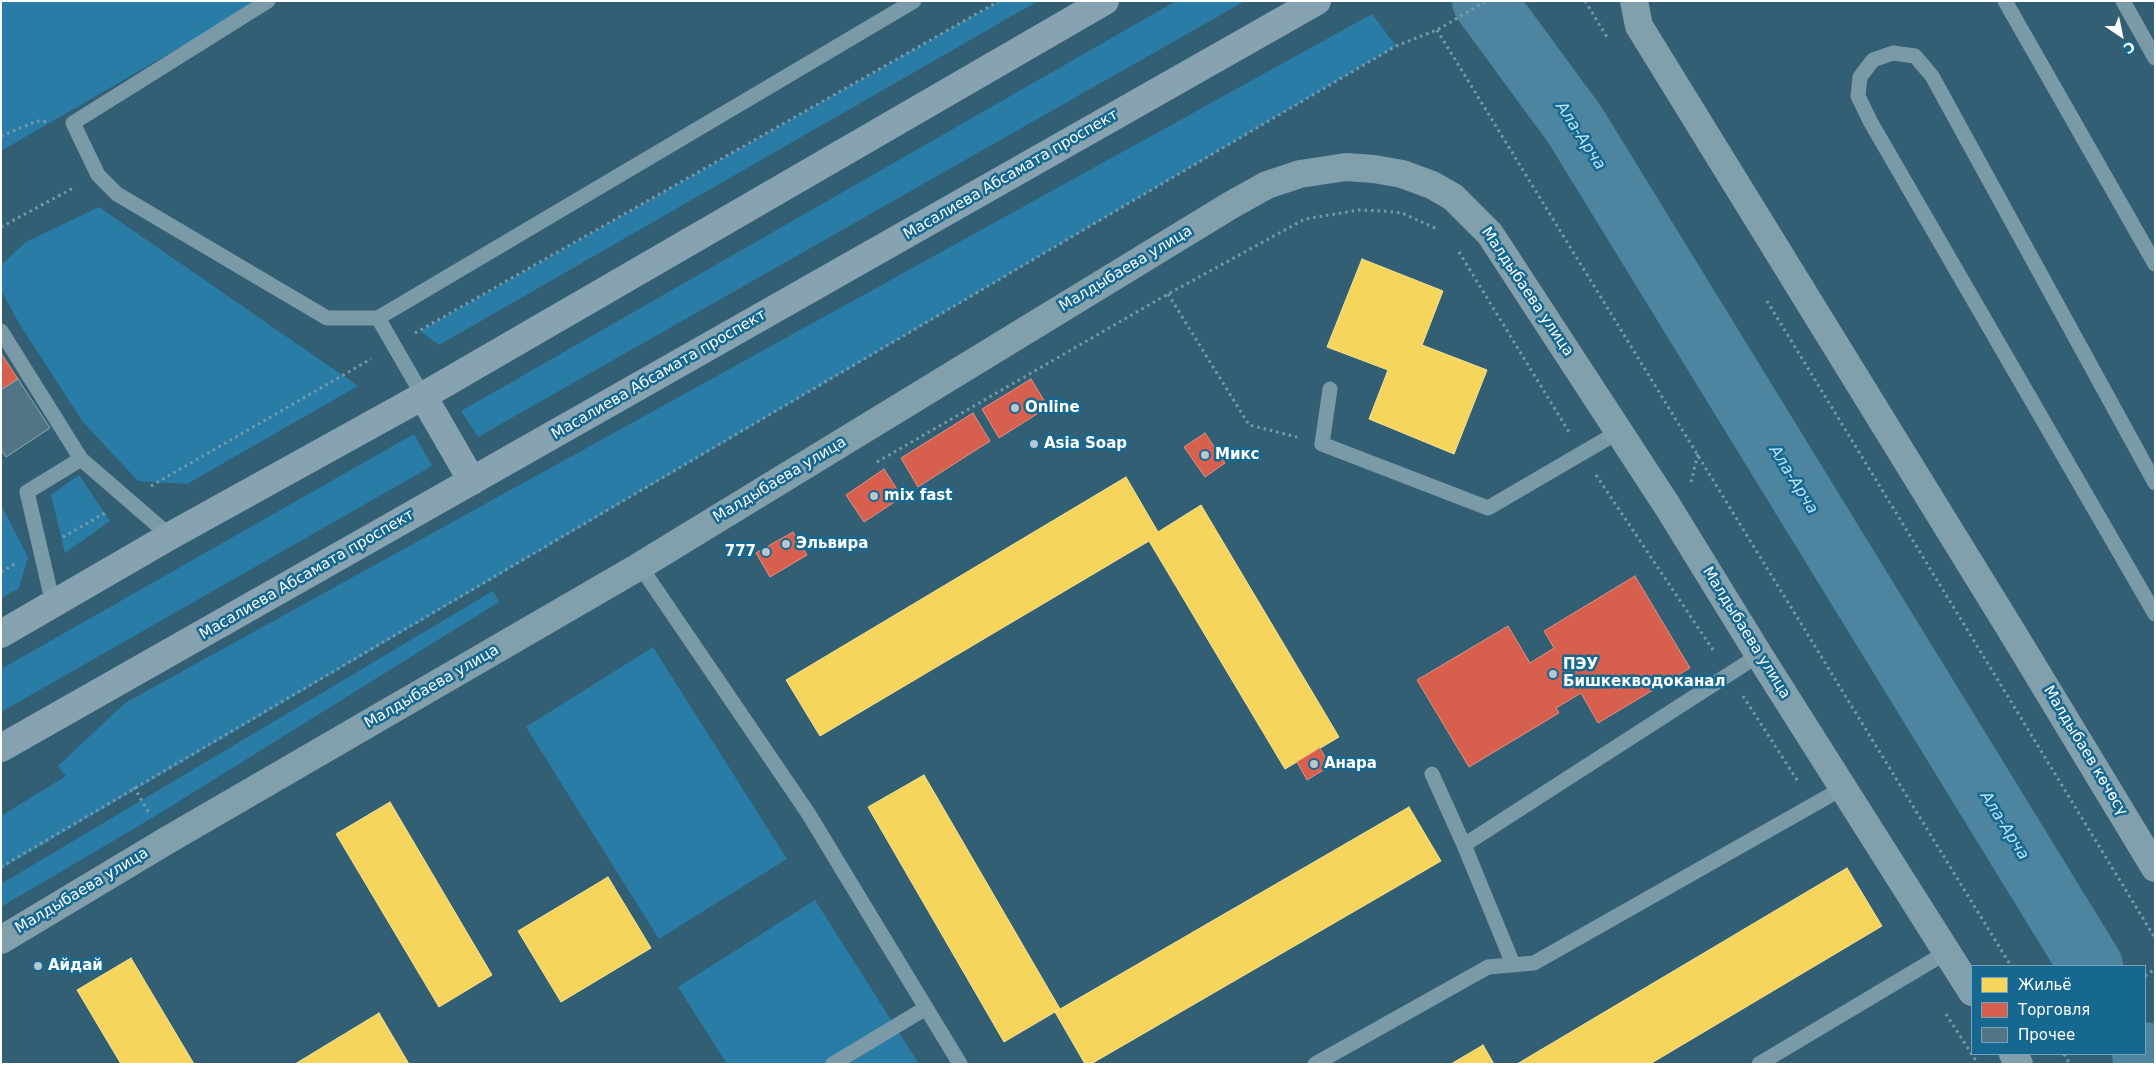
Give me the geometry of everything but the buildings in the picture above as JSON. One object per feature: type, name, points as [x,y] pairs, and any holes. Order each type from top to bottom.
[{"type":"main road","points":[[1,634],[170,536],[422,396],[1105,1]]},
{"type":"main road","name":"Масалиева Абсамата проспект","points":[[1,748],[1317,1]]},
{"type":"main road","points":[[422,396],[472,481]]},
{"type":"street","name":"Малдыбаев көчөсү","points":[[1634,1],[1639,26],[2014,635],[2155,868]]},
{"type":"street","name":"Малдыбаева улица","points":[[1,940],[166,840],[640,566],[1231,205],[1267,186],[1321,169],[1346,167],[1402,174],[1432,186],[1453,197],[1474,216],[1499,246],[1620,431],[1758,655],[1971,990]]},
{"type":"lane","points":[[268,1],[73,124],[98,175],[118,194],[327,318],[378,318],[912,2]]},
{"type":"lane","points":[[2005,1],[2155,264]]},
{"type":"lane","points":[[2123,1],[2155,58]]},
{"type":"lane","points":[[2155,482],[1932,76],[1915,56],[1893,53],[1873,60],[1860,77],[1858,96],[1870,121],[2155,614]]},
{"type":"lane","points":[[378,318],[422,396]]},
{"type":"lane","points":[[1,331],[81,459],[126,500],[170,536]]},
{"type":"lane","points":[[1330,389],[1322,444],[1488,508],[1620,431]]},
{"type":"lane","points":[[53,604],[39,551],[27,492],[81,459]]},
{"type":"lane","points":[[640,566],[808,813],[960,1064]]},
{"type":"lane","points":[[1464,844],[1758,655]]},
{"type":"lane","points":[[1432,774],[1464,844],[1513,964]]},
{"type":"lane","points":[[1315,1064],[1488,966],[1534,963],[1843,788]]},
{"type":"lane","points":[[1759,1064],[1946,952]]},
{"type":"lane","points":[[833,1064],[926,1008]]},
{"type":"path","points":[[1,572],[999,1]]},
{"type":"path","points":[[1,867],[1396,46],[1437,30],[1486,1]]},
{"type":"path","points":[[1585,1],[1610,42]]},
{"type":"path","points":[[1437,30],[2010,965]]},
{"type":"path","points":[[1,136],[37,121],[73,124]]},
{"type":"path","points":[[1,228],[98,175]]},
{"type":"path","points":[[874,464],[1168,294],[1305,219],[1359,210],[1402,213],[1444,233]]},
{"type":"path","points":[[1456,248],[1582,454],[1729,674],[1813,806]]},
{"type":"path","points":[[1168,294],[1249,425],[1322,444]]},
{"type":"path","points":[[1763,294],[2155,938]]},
{"type":"path","points":[[1691,483],[1698,454]]},
{"type":"path","points":[[134,787],[152,818]]},
{"type":"path","points":[[1918,970],[1971,1053]]},
{"type":"shaded area","points":[[1,1],[260,1],[1,151]]},
{"type":"shaded area","points":[[999,1],[1038,1],[439,345],[420,331]]},
{"type":"shaded area","points":[[1176,1],[1245,1],[478,437],[461,411]]},
{"type":"shaded area","points":[[1372,14],[1396,46],[1,869],[1,816],[66,776],[58,766],[125,703]]},
{"type":"shaded area","points":[[99,207],[358,386],[187,484],[138,481],[83,422],[20,325],[1,290],[1,265],[26,242]]},
{"type":"shaded area","points":[[414,434],[432,466],[1,712],[1,669]]},
{"type":"shaded area","points":[[79,475],[110,521],[65,553],[51,495]]},
{"type":"shaded area","points":[[1,505],[28,557],[19,588],[1,598]]},
{"type":"shaded area","points":[[493,591],[499,602],[152,818],[1,907],[1,884]]},
{"type":"shaded area","points":[[653,647],[787,859],[659,939],[526,727]]},
{"type":"shaded area","points":[[815,900],[919,1064],[727,1064],[678,987]]},
{"type":"waterway","name":"Ала-Арча","points":[[1484,1],[1575,125],[2090,965]]},
{"type":"waterway","name":"Ала-Арча","points":[[2145,1055],[2150,1064]]},
{"type":"place","name":"Online","points":[[1015,408]]},
{"type":"place","name":"Asia Soap","points":[[1034,444]]},
{"type":"place","name":"Микс","points":[[1205,455]]},
{"type":"place","name":"mix fast","points":[[874,496]]},
{"type":"place","name":"Эльвира","points":[[786,544]]},
{"type":"place","name":"777","points":[[766,552]]},
{"type":"place","name":"ПЭУ Бишкекводоканал","points":[[1553,674]]},
{"type":"place","name":"Анара","points":[[1314,764]]},
{"type":"place","name":"Айдай","points":[[38,966]]}]
